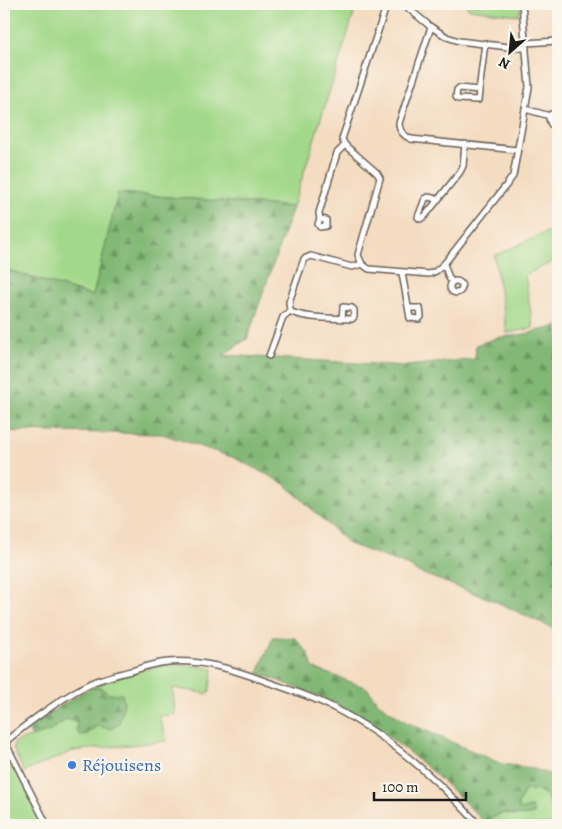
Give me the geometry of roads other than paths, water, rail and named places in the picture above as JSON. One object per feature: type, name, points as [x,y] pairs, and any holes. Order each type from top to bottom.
[{"type":"street","points":[[387,4],[343,136],[345,145],[377,173],[380,178],[358,251],[359,259],[369,269],[426,274],[432,274],[444,264],[508,184],[512,176],[529,87],[522,4]]},
{"type":"street","points":[[403,4],[431,27],[453,39],[525,45],[558,40]]},
{"type":"street","points":[[431,27],[399,127],[401,133],[411,139],[517,150]]},
{"type":"street","points":[[479,90],[458,88],[456,97],[458,99],[478,100],[484,43]]},
{"type":"street","points":[[525,109],[550,116],[558,115]]},
{"type":"street","points":[[550,116],[548,119],[552,124],[558,123]]},
{"type":"street","points":[[437,199],[462,169],[465,144]]},
{"type":"street","points":[[320,219],[319,213],[337,153],[345,145]]},
{"type":"street","points":[[290,311],[289,302],[302,262],[307,257],[315,256],[352,267],[362,264]]},
{"type":"street","points":[[444,264],[452,282]]},
{"type":"street","points":[[402,273],[409,308]]},
{"type":"street","points":[[290,311],[297,315],[342,318]]},
{"type":"street","points":[[269,356],[283,317],[290,311]]},
{"type":"street","points":[[47,825],[4,742],[86,686],[155,664],[169,662],[206,665],[249,675],[332,706],[366,726],[401,751],[455,798],[479,825]]},
{"type":"place","name":"Réjouisens","points":[[72,765]]}]
